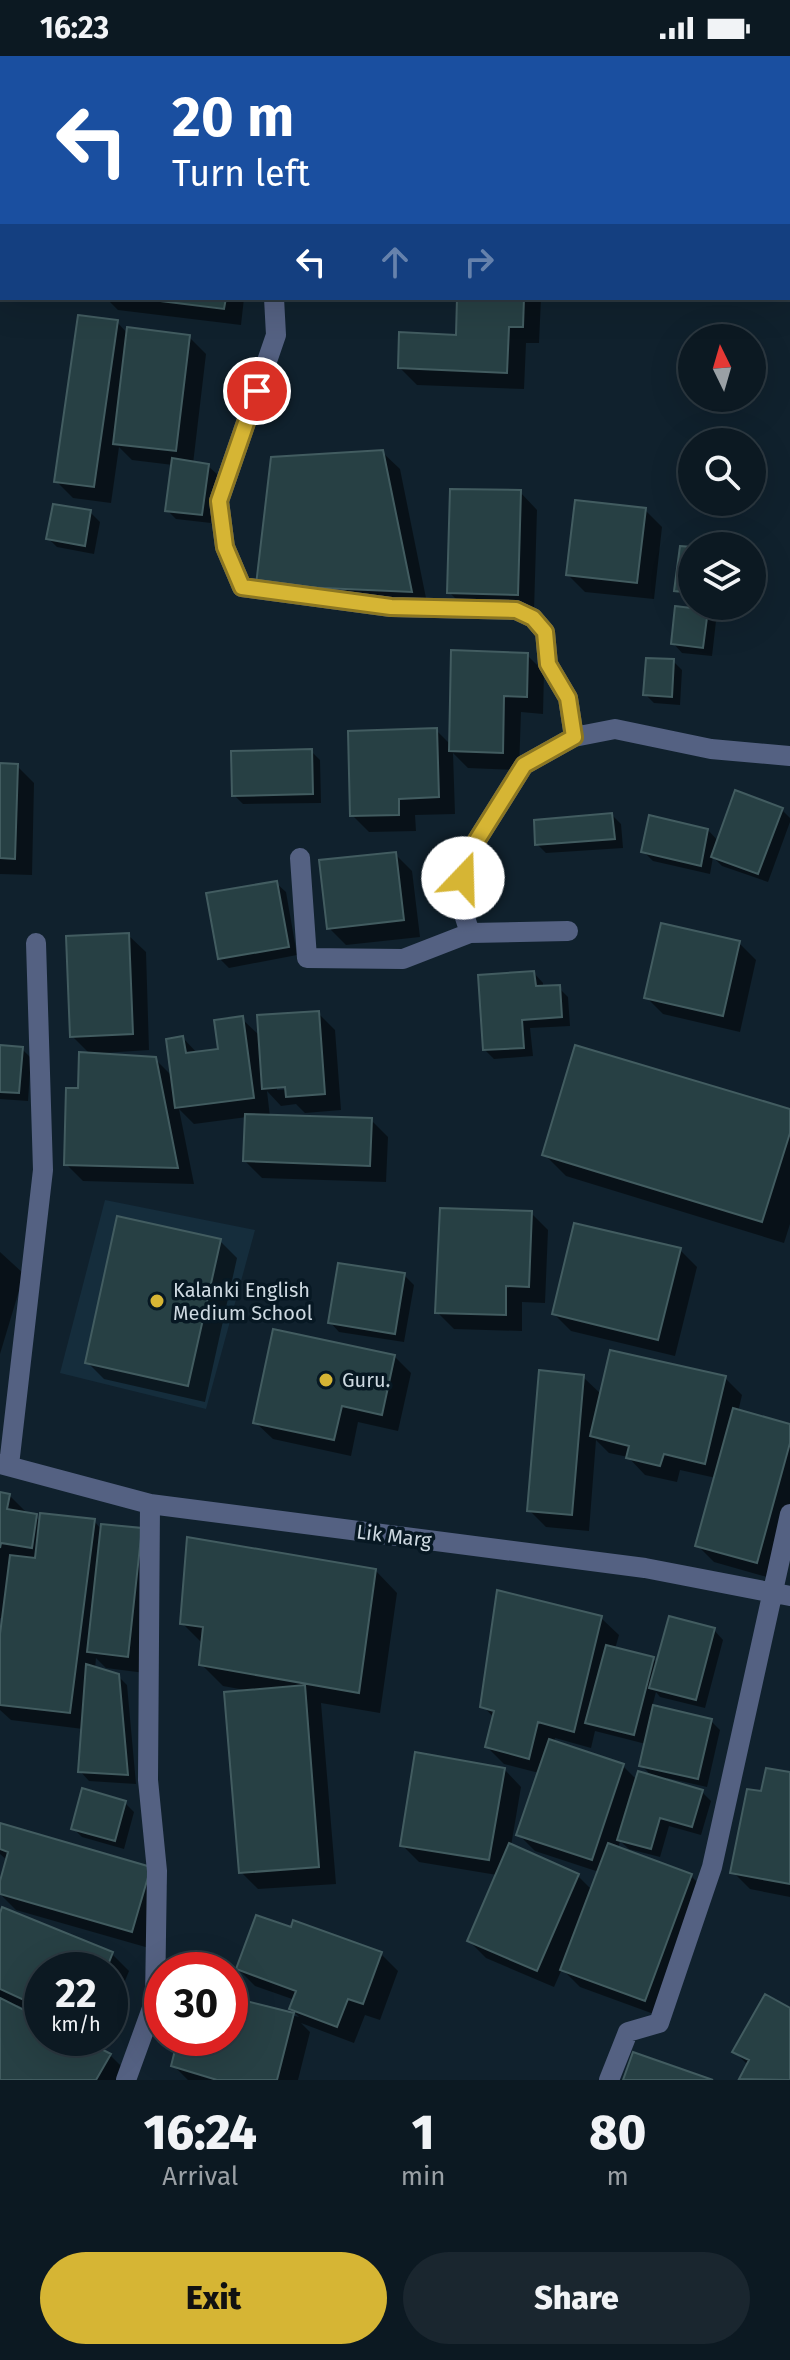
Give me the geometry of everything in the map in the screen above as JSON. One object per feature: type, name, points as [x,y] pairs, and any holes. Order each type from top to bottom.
[{"type":"street","points":[[274,300],[276,335],[219,501],[225,547],[242,587],[391,607],[516,610],[533,618],[545,632],[548,664],[568,698],[574,737]]},
{"type":"street","points":[[470,933],[459,899],[467,856],[524,765],[574,737],[615,729],[711,749],[790,756]]},
{"type":"street","points":[[300,858],[307,958],[403,959],[470,933],[568,931]]},
{"type":"street","points":[[4,1464],[43,1170],[36,943]]},
{"type":"street","name":"Lik Marg","points":[[4,1464],[150,1504],[645,1568],[782,1594]]},
{"type":"street","points":[[126,2080],[155,2000],[157,1871],[148,1780],[150,1504]]},
{"type":"street","points":[[609,2080],[628,2032],[659,2023],[712,1867],[782,1594],[790,1514]]},
{"type":"shaded area","name":"Kalanki English Medium School","points":[[105,1200],[255,1230],[206,1409],[60,1373]]},
{"type":"building","points":[[152,300],[226,300],[224,309]]},
{"type":"building","points":[[457,300],[524,300],[523,327],[509,327],[507,373],[398,368],[399,332],[456,335]]},
{"type":"building","points":[[78,315],[118,320],[94,487],[54,482]]},
{"type":"building","points":[[127,327],[190,335],[176,451],[113,444]]},
{"type":"building","points":[[383,450],[412,592],[256,585],[271,457]]},
{"type":"building","points":[[172,458],[209,464],[202,515],[165,511]]},
{"type":"building","points":[[450,489],[521,490],[518,595],[447,593]]},
{"type":"building","points":[[575,500],[646,508],[637,583],[566,575]]},
{"type":"building","points":[[53,504],[91,510],[85,546],[46,539]]},
{"type":"building","points":[[678,561],[678,591],[674,591]]},
{"type":"building","points":[[675,606],[678,606],[678,620],[707,620],[703,648],[671,644]]},
{"type":"building","points":[[451,650],[528,653],[527,697],[504,696],[503,753],[449,751]]},
{"type":"building","points":[[646,658],[674,659],[672,697],[643,695]]},
{"type":"building","points":[[437,728],[439,797],[399,799],[399,815],[350,816],[348,731]]},
{"type":"building","points":[[312,749],[313,794],[232,796],[231,751]]},
{"type":"building","points":[[0,763],[18,764],[15,859],[0,858]]},
{"type":"building","points":[[735,790],[783,808],[758,874],[711,857]]},
{"type":"building","points":[[612,813],[615,839],[535,845],[534,820]]},
{"type":"building","points":[[649,815],[708,829],[701,866],[641,852]]},
{"type":"building","points":[[396,852],[404,920],[327,929],[319,860]]},
{"type":"building","points":[[277,881],[289,947],[218,959],[206,893]]},
{"type":"building","points":[[661,923],[740,941],[723,1016],[644,998]]},
{"type":"building","points":[[129,933],[133,1034],[70,1037],[66,936]]},
{"type":"building","points":[[534,971],[536,986],[560,985],[562,1017],[522,1020],[524,1048],[483,1050],[478,975]]},
{"type":"building","points":[[319,1011],[325,1094],[286,1097],[285,1087],[262,1089],[257,1015]]},
{"type":"building","points":[[243,1016],[254,1098],[175,1108],[166,1039],[183,1036],[186,1053],[218,1049],[214,1020]]},
{"type":"building","points":[[0,1045],[23,1047],[19,1093],[0,1092]]},
{"type":"building","points":[[575,1045],[790,1109],[790,1133],[762,1222],[542,1155]]},
{"type":"building","points":[[79,1052],[156,1057],[178,1168],[64,1165],[66,1088],[78,1088]]},
{"type":"building","points":[[245,1114],[372,1118],[370,1166],[243,1161]]},
{"type":"building","points":[[440,1208],[532,1211],[529,1287],[506,1286],[506,1315],[435,1313]]},
{"type":"building","points":[[117,1216],[221,1239],[188,1386],[85,1363]]},
{"type":"building","points":[[574,1223],[681,1248],[658,1340],[552,1314]]},
{"type":"building","points":[[338,1263],[405,1273],[395,1334],[328,1323]]},
{"type":"building","name":"Guru.","points":[[273,1329],[395,1355],[382,1415],[342,1406],[334,1440],[253,1423]]},
{"type":"building","points":[[610,1350],[726,1376],[705,1464],[664,1454],[660,1466],[626,1458],[629,1446],[590,1436]]},
{"type":"building","points":[[539,1370],[584,1375],[572,1515],[527,1511]]},
{"type":"building","points":[[733,1408],[790,1424],[790,1443],[757,1563],[695,1546]]},
{"type":"building","points":[[0,1492],[10,1494],[7,1509],[37,1514],[32,1548],[1,1543],[0,1548]]},
{"type":"building","points":[[40,1513],[95,1519],[70,1713],[0,1705],[0,1634],[10,1555],[35,1558]]},
{"type":"building","points":[[101,1524],[142,1528],[128,1657],[87,1652]]},
{"type":"building","points":[[187,1537],[376,1569],[359,1693],[199,1665],[203,1627],[180,1624]]},
{"type":"building","points":[[497,1590],[602,1616],[574,1732],[538,1722],[529,1759],[485,1747],[494,1711],[480,1707]]},
{"type":"building","points":[[669,1616],[715,1628],[696,1700],[649,1688]]},
{"type":"building","points":[[606,1645],[654,1657],[634,1735],[585,1723]]},
{"type":"building","points":[[86,1664],[119,1674],[128,1775],[78,1772]]},
{"type":"building","points":[[305,1685],[319,1867],[239,1873],[224,1692]]},
{"type":"building","points":[[653,1705],[712,1719],[698,1779],[639,1766]]},
{"type":"building","points":[[549,1739],[624,1764],[592,1860],[516,1835]]},
{"type":"building","points":[[415,1752],[505,1768],[489,1860],[400,1846]]},
{"type":"building","points":[[766,1768],[790,1772],[790,1884],[730,1873],[747,1789],[761,1791]]},
{"type":"building","points":[[638,1771],[703,1790],[692,1827],[660,1818],[651,1849],[617,1840]]},
{"type":"building","points":[[82,1788],[126,1801],[115,1841],[71,1829]]},
{"type":"building","points":[[0,1823],[151,1867],[132,1932],[0,1894],[0,1881],[8,1852],[0,1849]]},
{"type":"building","points":[[509,1843],[579,1874],[537,1971],[467,1941]]},
{"type":"building","points":[[608,1843],[692,1874],[645,2001],[560,1970]]},
{"type":"building","points":[[2,1907],[113,1952],[24,1952],[24,2000],[0,1989]]},
{"type":"building","points":[[256,1915],[291,1927],[293,1920],[382,1952],[363,2004],[348,1999],[337,2027],[289,2009],[296,1991],[248,1973],[248,1952],[242,1952]]},
{"type":"building","points":[[765,1994],[790,2008],[790,2080],[739,2079],[749,2060],[732,2052]]},
{"type":"building","points":[[0,1998],[24,2010],[24,2056],[110,2056],[96,2080],[0,2080]]},
{"type":"building","points":[[248,2002],[294,2013],[277,2080],[217,2080],[171,2066],[174,2056],[248,2056]]},
{"type":"building","points":[[633,2052],[713,2080],[623,2080]]},
{"type":"place","name":"Kalanki English Medium School","points":[[157,1301]]},
{"type":"place","name":"Guru.","points":[[326,1380]]},
{"type":"route","points":[[257,391],[219,501],[225,547],[242,587],[391,607],[516,610],[533,618],[545,632],[548,664],[568,698],[574,737],[524,765],[467,856],[463,878]]}]
